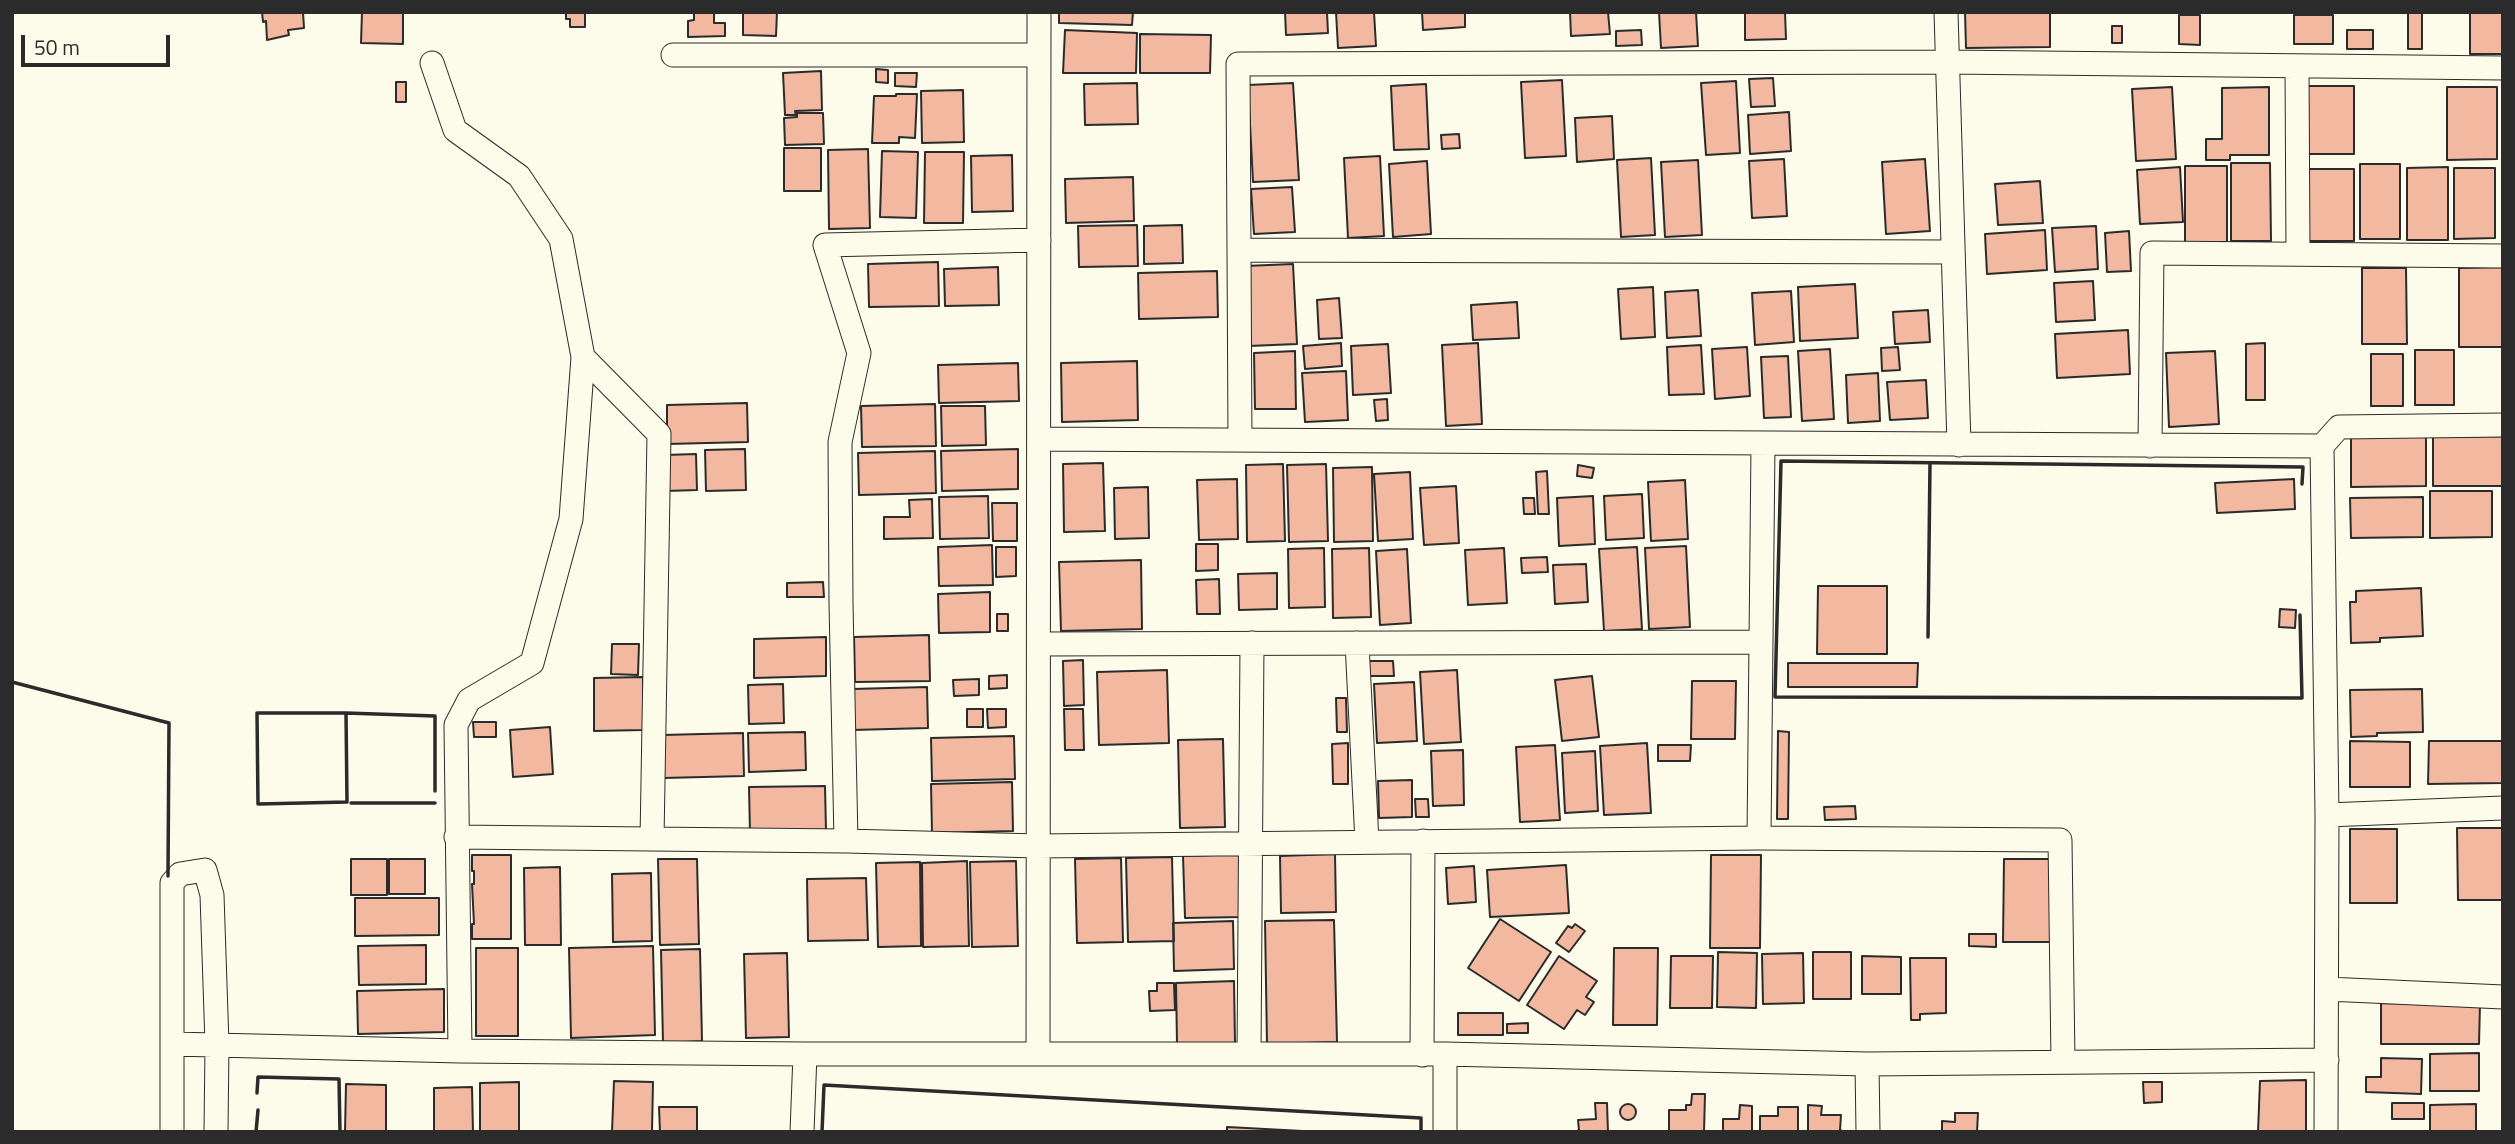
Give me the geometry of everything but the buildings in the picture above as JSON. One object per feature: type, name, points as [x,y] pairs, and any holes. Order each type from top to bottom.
[{"type":"street","points":[[1038,1054],[1039,12]]},
{"type":"street","points":[[1946,12],[1959,445]]},
{"type":"street","points":[[673,55],[1039,55]]},
{"type":"street","points":[[1240,440],[1238,64],[1947,62],[2503,68]]},
{"type":"street","points":[[432,63],[456,130],[519,176],[561,239],[583,357],[571,519],[532,663],[469,700],[456,725],[460,1051]]},
{"type":"street","points":[[2297,66],[2298,254]]},
{"type":"street","points":[[846,841],[840,442],[859,353],[825,245],[1039,240]]},
{"type":"street","points":[[1239,250],[1952,252]]},
{"type":"street","points":[[2150,446],[2152,253],[2503,256]]},
{"type":"street","points":[[583,357],[659,434],[652,839]]},
{"type":"street","points":[[2326,1132],[2327,815],[2322,446],[2339,427],[2503,425]]},
{"type":"street","points":[[1039,439],[2322,446]]},
{"type":"street","points":[[1759,838],[1763,444]]},
{"type":"street","points":[[1038,644],[1761,642]]},
{"type":"street","points":[[1249,1054],[1252,643]]},
{"type":"street","points":[[1357,643],[1367,842]]},
{"type":"street","points":[[2327,815],[2503,808]]},
{"type":"street","points":[[456,837],[1038,846],[1759,838],[2060,840],[2063,1062]]},
{"type":"street","points":[[1423,841],[1433,1055],[1445,1132]]},
{"type":"street","points":[[172,1132],[172,883],[180,874],[205,870],[212,895],[217,1044],[216,1132]]},
{"type":"street","points":[[2327,989],[2503,997]]},
{"type":"street","points":[[173,1044],[805,1055],[1433,1055],[1867,1064],[2327,1060]]},
{"type":"street","points":[[802,1132],[805,1055]]},
{"type":"street","points":[[1867,1064],[1868,1132]]},
{"type":"wall","points":[[2300,615],[2302,698],[1775,697],[1781,461],[2303,467],[2302,484]]},
{"type":"wall","points":[[1928,637],[1930,463]]},
{"type":"wall","points":[[12,682],[169,723],[168,876]]},
{"type":"wall","points":[[346,713],[257,713],[258,804],[347,802],[346,713],[435,716],[435,791]]},
{"type":"wall","points":[[351,803],[435,803]]},
{"type":"wall","points":[[257,1093],[258,1077],[339,1079],[340,1132]]},
{"type":"wall","points":[[822,1132],[824,1085],[1421,1118],[1421,1132]]},
{"type":"wall","points":[[256,1132],[258,1110]]}]
